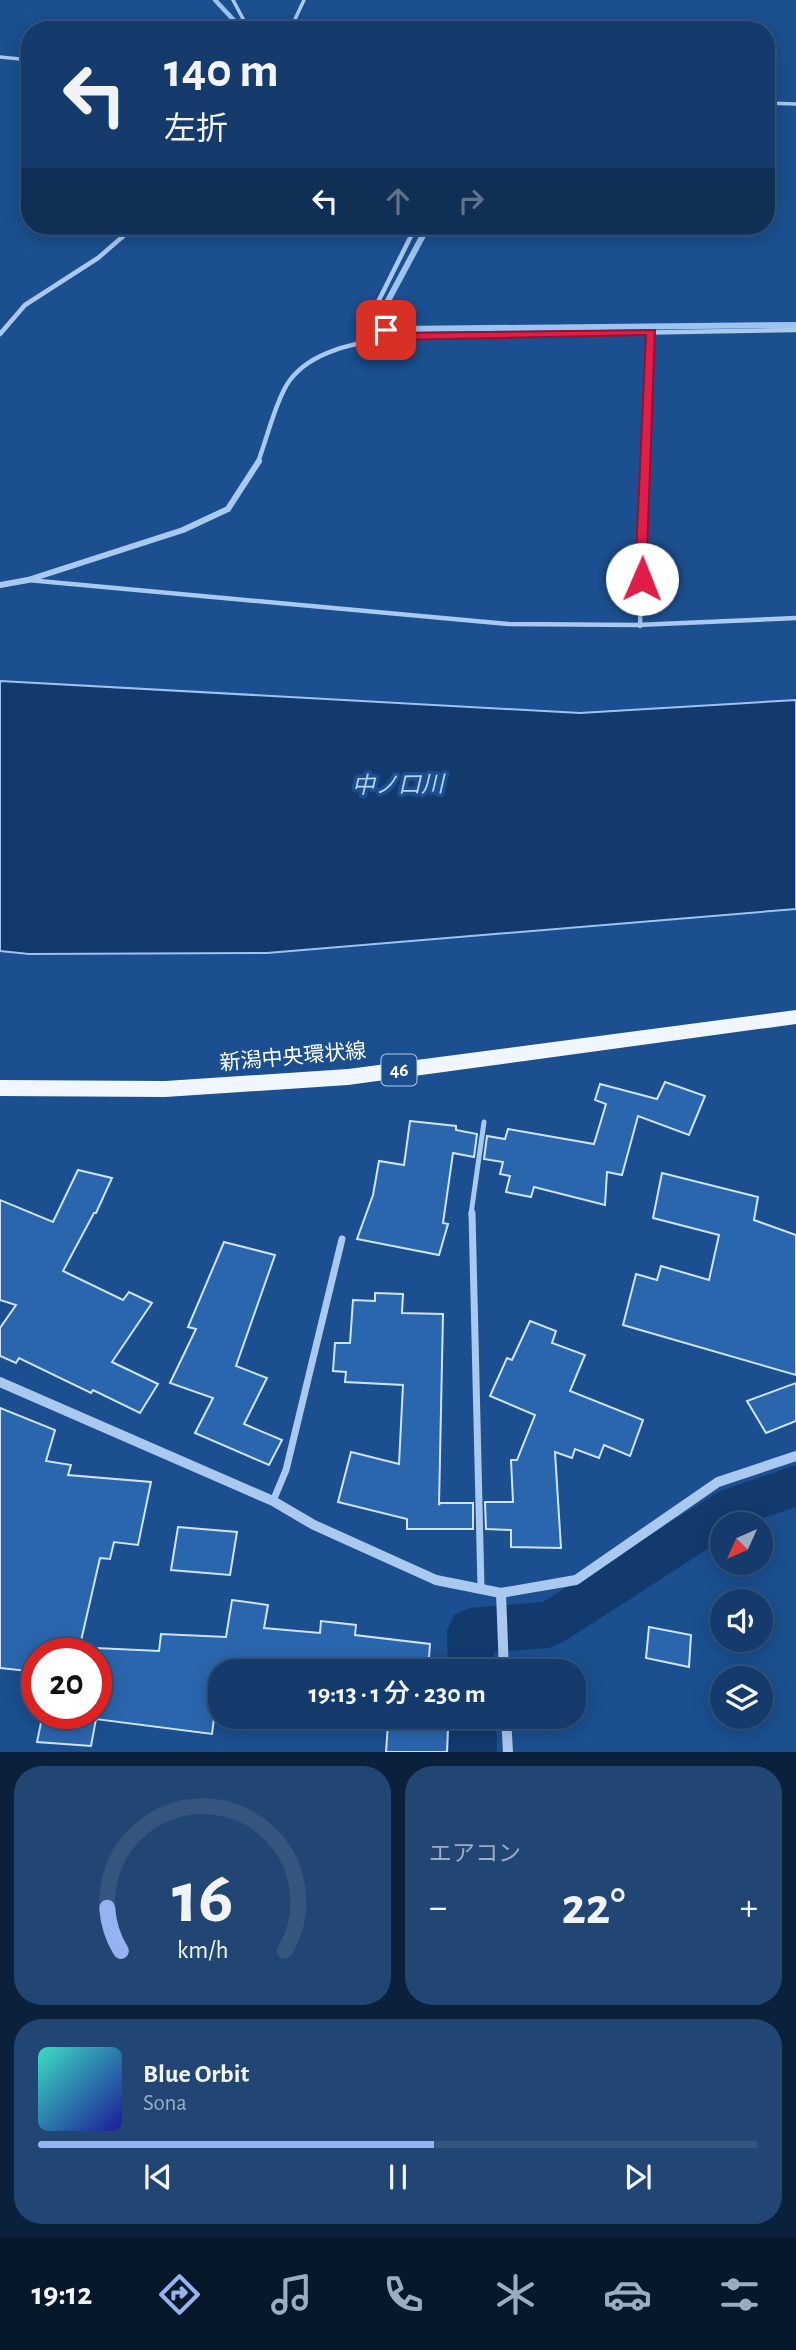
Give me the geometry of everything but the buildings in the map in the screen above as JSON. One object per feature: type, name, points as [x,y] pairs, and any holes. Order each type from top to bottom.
[{"type":"main road","name":"新潟中央環状線","points":[[0,1088],[164,1089],[348,1077],[796,1017]]},
{"type":"street","points":[[233,0],[244,21]]},
{"type":"street","points":[[294,21],[304,0]]},
{"type":"street","points":[[0,57],[21,59]]},
{"type":"street","points":[[775,103],[796,104]]},
{"type":"street","points":[[0,334],[25,305],[98,258],[125,235]]},
{"type":"street","points":[[394,337],[377,319],[374,310],[412,235]]},
{"type":"street","points":[[0,585],[27,580],[183,530],[228,509],[256,468],[288,382],[302,367],[347,345],[394,337],[796,330]]},
{"type":"street","points":[[644,484],[651,332]]},
{"type":"street","points":[[0,1382],[273,1501],[314,1525],[436,1580],[501,1593],[576,1580],[718,1482],[796,1456]]},
{"type":"street","points":[[501,1593],[504,1659]]},
{"type":"street","points":[[507,1729],[508,1752]]},
{"type":"lane","points":[[640,626],[644,484]]},
{"type":"lane","points":[[27,580],[95,590],[280,603],[450,620],[640,626],[796,618]]},
{"type":"lane","points":[[481,1588],[471,1218],[484,1122]]},
{"type":"lane","points":[[273,1501],[286,1470],[342,1238]]},
{"type":"water","name":"中ノ口川","points":[[0,681],[580,713],[796,700],[796,909],[267,953],[29,954],[0,951]]},
{"type":"waterway","points":[[215,0],[235,21]]},
{"type":"waterway","points":[[423,235],[383,310],[383,316],[398,329],[796,325]]},
{"type":"waterway","points":[[471,1659],[470,1631],[549,1625],[735,1506],[796,1486]]},
{"type":"waterway","points":[[472,1729],[473,1752]]},
{"type":"route","points":[[386,330],[394,337],[651,332],[642,579]]}]
